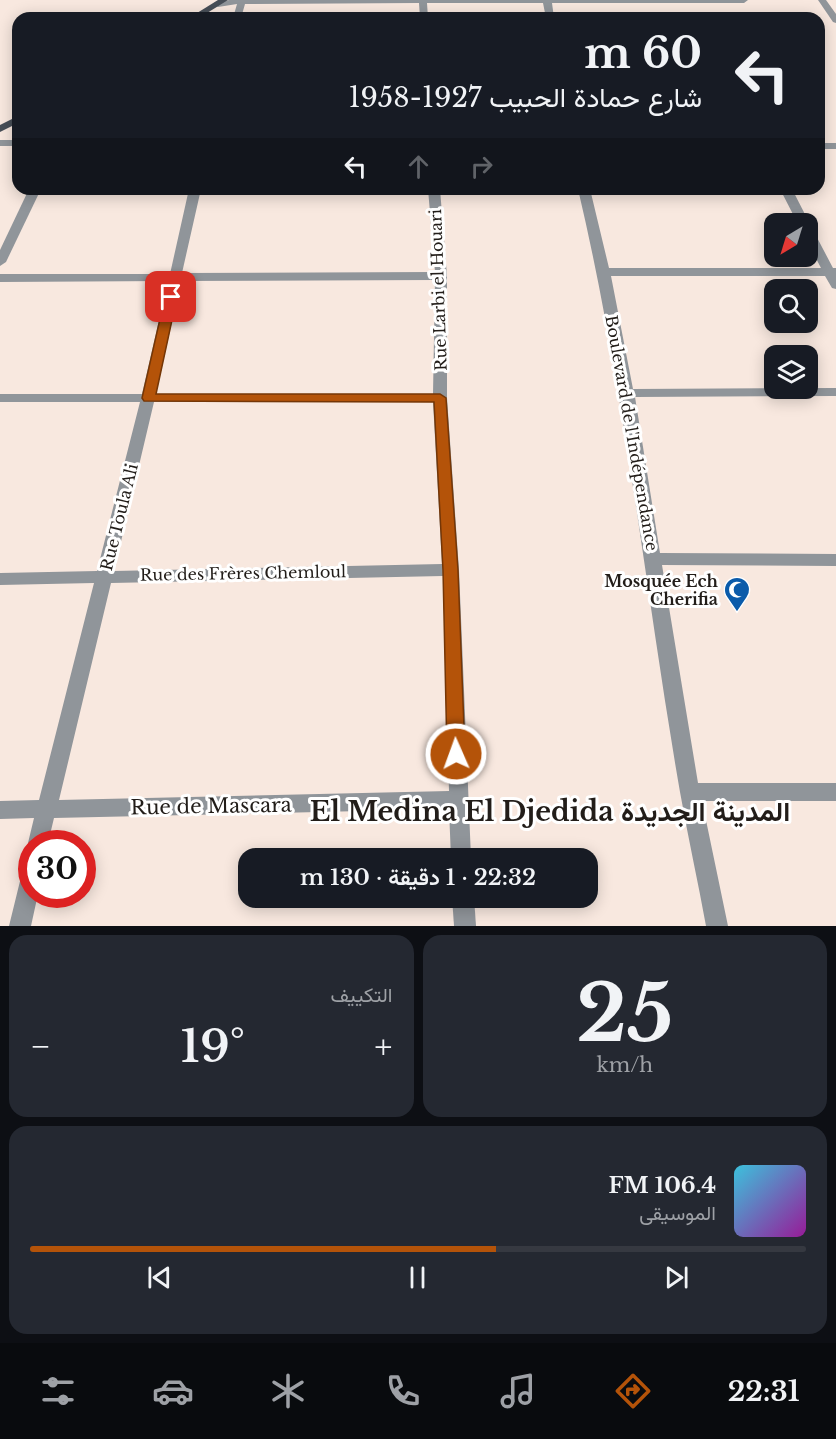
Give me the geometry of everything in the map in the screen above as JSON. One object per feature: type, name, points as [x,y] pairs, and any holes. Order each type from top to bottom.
[{"type":"main road","points":[[204,12],[221,2]]},
{"type":"street","points":[[221,2],[744,0]]},
{"type":"street","points":[[822,0],[836,20]]},
{"type":"street","points":[[0,262],[32,195]]},
{"type":"street","name":"Rue Toula Ali","points":[[41,830],[148,398],[194,195]]},
{"type":"street","name":"Rue Larbi el Houari","points":[[435,195],[441,276],[440,398],[451,570],[460,848]]},
{"type":"street","name":"Boulevard de l'Indépendance","points":[[585,195],[604,272],[627,393],[690,792],[717,926]]},
{"type":"street","points":[[789,195],[798,213]]},
{"type":"street","points":[[818,248],[833,272],[836,285]]},
{"type":"street","points":[[604,272],[833,272]]},
{"type":"street","points":[[0,278],[441,276]]},
{"type":"street","points":[[627,393],[836,392]]},
{"type":"street","points":[[0,398],[440,398]]},
{"type":"street","points":[[654,559],[836,560]]},
{"type":"street","name":"Rue des Frères Chemloul","points":[[0,579],[451,570]]},
{"type":"street","points":[[690,792],[836,792]]},
{"type":"street","name":"Rue de Mascara","points":[[0,810],[457,800]]},
{"type":"street","points":[[20,926],[24,908]]},
{"type":"street","points":[[464,908],[465,926]]},
{"type":"place","name":"Mosquée Ech Cherifia","points":[[737,613]]},
{"type":"district","name":"El Medina El Djedida المدينة الجديدة","points":[[550,811]]},
{"type":"route","points":[[171,297],[148,398],[440,398],[451,570],[456,754]]}]
